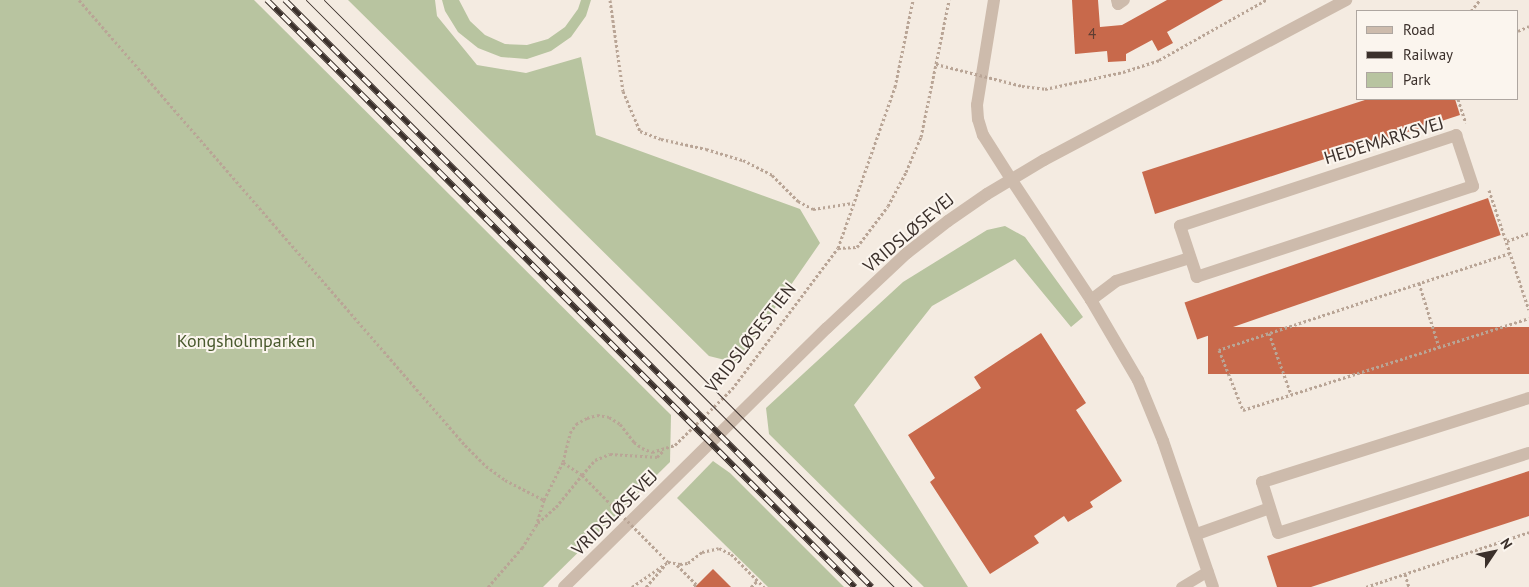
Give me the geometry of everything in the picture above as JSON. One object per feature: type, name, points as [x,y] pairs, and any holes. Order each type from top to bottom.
[{"type":"street","points":[[994,0],[977,105],[978,119],[983,135],[1091,300],[1138,380],[1163,441],[1214,587]]},
{"type":"street","points":[[1118,0],[1118,4],[1124,0]]},
{"type":"street","name":"VRIDSLØSEVEJ","points":[[564,587],[827,328],[907,253],[948,221],[1011,179],[1122,117],[1346,0]]},
{"type":"street","name":"HEDEMARKSVEJ","points":[[1456,135],[1473,186],[1197,277],[1190,258],[1180,226],[1456,135]]},
{"type":"street","points":[[1091,300],[1116,281],[1190,258]]},
{"type":"street","points":[[1529,398],[1262,482],[1278,532],[1529,453]]},
{"type":"street","points":[[1197,534],[1270,508]]},
{"type":"lane","points":[[1181,587],[1208,571]]},
{"type":"path","points":[[79,0],[465,445],[499,475],[544,500]]},
{"type":"path","points":[[610,0],[623,91],[640,131],[661,139],[743,160],[772,174],[798,201],[813,209],[853,203]]},
{"type":"path","name":"VRIDSLØSESTIEN","points":[[665,450],[675,445],[732,389],[838,248],[895,87],[913,0]]},
{"type":"path","points":[[838,248],[857,247],[888,206],[906,172],[921,137],[949,0]]},
{"type":"path","points":[[936,64],[1022,86],[1044,89],[1124,72],[1159,60],[1266,0]]},
{"type":"path","points":[[1472,10],[1480,0]]},
{"type":"path","points":[[1458,100],[1467,125]]},
{"type":"path","points":[[1488,188],[1529,310]]},
{"type":"path","points":[[1506,241],[1529,233]]},
{"type":"path","points":[[1510,253],[1219,350],[1242,410],[1529,318]]},
{"type":"path","points":[[1419,283],[1439,347]]},
{"type":"path","points":[[1269,333],[1291,394]]},
{"type":"path","points":[[488,587],[522,548],[536,525],[544,500],[563,462],[570,433],[576,424],[597,415],[609,417],[620,424],[634,442],[642,448],[652,452],[665,450]]},
{"type":"path","points":[[536,525],[556,507],[595,460],[610,454],[657,457],[665,450]]},
{"type":"path","points":[[563,462],[582,475],[668,562],[676,564],[688,563],[702,552],[719,548],[731,554],[764,587]]},
{"type":"path","points":[[1366,587],[1529,532]]},
{"type":"path","points":[[632,587],[668,562]]},
{"type":"path","points":[[646,587],[668,562]]},
{"type":"path","points":[[676,564],[696,584],[693,587]]},
{"type":"path","points":[[1405,574],[1409,587]]},
{"type":"path","points":[[751,587],[757,581]]},
{"type":"green space","name":"Kongsholmparken","points":[[0,0],[254,0],[671,415],[670,462],[543,587],[0,587]]},
{"type":"green space","points":[[348,0],[435,0],[437,16],[477,65],[526,73],[581,57],[596,135],[800,209],[820,243],[737,363],[709,356]]},
{"type":"green space","points":[[442,0],[459,0],[470,21],[485,35],[505,44],[527,45],[548,39],[565,27],[578,9],[581,0],[591,0],[586,16],[571,37],[551,51],[527,59],[501,57],[478,48],[458,32],[445,11]]},
{"type":"green space","points":[[1005,226],[1025,237],[1083,317],[1071,327],[1015,259],[932,306],[854,405],[968,587],[924,587],[769,434],[766,408],[903,282],[987,230]]},
{"type":"green space","points":[[713,461],[730,473],[844,587],[768,587],[677,498]]},
{"type":"building","points":[[1072,0],[1098,0],[1100,27],[1122,25],[1167,0],[1223,0],[1167,32],[1173,43],[1158,51],[1152,40],[1126,54],[1126,61],[1108,62],[1107,51],[1075,54]]},
{"type":"building","points":[[1365,100],[1455,100],[1460,115],[1155,214],[1142,172]]},
{"type":"building","points":[[1488,198],[1501,235],[1197,339],[1184,303]]},
{"type":"building","points":[[1208,327],[1529,327],[1529,374],[1208,374]]},
{"type":"building","points":[[1041,333],[1086,403],[1076,410],[1122,481],[1090,502],[1093,507],[1068,522],[1064,516],[1034,536],[1039,543],[990,574],[930,482],[935,478],[908,435],[981,388],[974,377]]},
{"type":"building","points":[[1529,471],[1529,516],[1311,587],[1277,587],[1267,556]]},
{"type":"building","points":[[713,569],[731,587],[695,587]]},
{"type":"tram line","points":[[306,0],[894,587]]},
{"type":"tram line","points":[[324,0],[912,587]]},
{"type":"railway","points":[[267,0],[855,587]]},
{"type":"railway","points":[[285,0],[872,587]]}]
